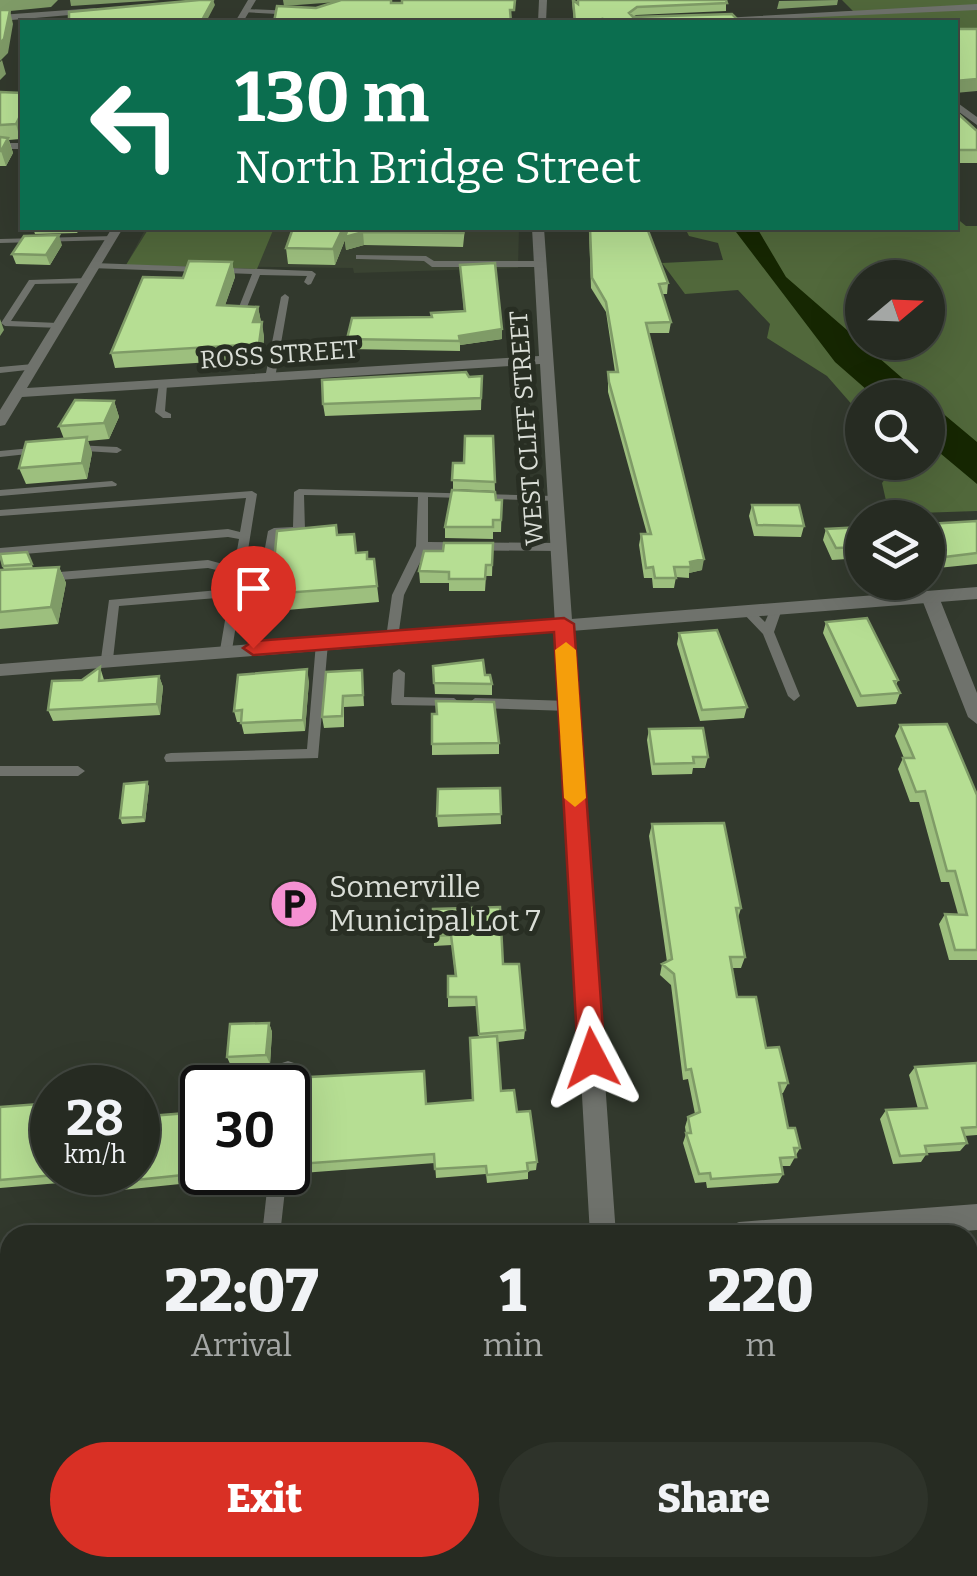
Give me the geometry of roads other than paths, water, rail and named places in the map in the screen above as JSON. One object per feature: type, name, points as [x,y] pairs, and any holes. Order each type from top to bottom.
[{"type":"street","points":[[240,20],[252,0]]},
{"type":"street","points":[[748,0],[755,20]]},
{"type":"street","points":[[690,20],[977,7]]},
{"type":"street","points":[[0,18],[97,10]]},
{"type":"street","points":[[904,20],[916,10]]},
{"type":"street","name":"WEST CLIFF STREET","points":[[538,230],[543,360],[602,1225]]},
{"type":"street","points":[[0,422],[114,233]]},
{"type":"street","name":"ROSS STREET","points":[[18,393],[543,360]]},
{"type":"street","points":[[945,596],[977,593]]},
{"type":"street","points":[[0,670],[892,600]]},
{"type":"street","points":[[931,600],[977,717]]},
{"type":"street","points":[[871,1225],[977,1217]]},
{"type":"lane","points":[[246,11],[297,12]]},
{"type":"lane","points":[[0,241],[114,233]]},
{"type":"lane","points":[[359,258],[426,259],[432,264],[539,264]]},
{"type":"lane","points":[[241,312],[257,272]]},
{"type":"lane","points":[[58,326],[5,323],[32,282],[90,273],[312,274],[308,282]]},
{"type":"lane","points":[[270,378],[285,297]]},
{"type":"lane","points":[[0,370],[33,367]]},
{"type":"lane","points":[[162,385],[160,412],[167,416]]},
{"type":"lane","points":[[66,448],[117,450]]},
{"type":"lane","points":[[0,454],[48,450]]},
{"type":"lane","points":[[0,493],[112,484]]},
{"type":"lane","points":[[253,648],[274,531],[298,530],[299,492],[554,499]]},
{"type":"lane","points":[[0,513],[252,494],[226,650]]},
{"type":"lane","points":[[392,638],[398,595],[422,546],[423,494]]},
{"type":"lane","points":[[0,552],[228,533],[244,537]]},
{"type":"lane","points":[[422,546],[558,547]]},
{"type":"lane","points":[[26,578],[208,564],[239,572]]},
{"type":"lane","points":[[107,659],[113,603],[236,592]]},
{"type":"lane","points":[[768,632],[776,609]]},
{"type":"lane","points":[[747,611],[768,632],[794,696]]},
{"type":"lane","points":[[171,758],[313,754],[322,643]]},
{"type":"lane","points":[[399,673],[397,702],[569,706]]},
{"type":"lane","points":[[0,771],[78,771]]},
{"type":"lane","points":[[272,1225],[275,1195]]},
{"type":"place","name":"Somerville Municipal Lot 7","points":[[294,904]]}]
